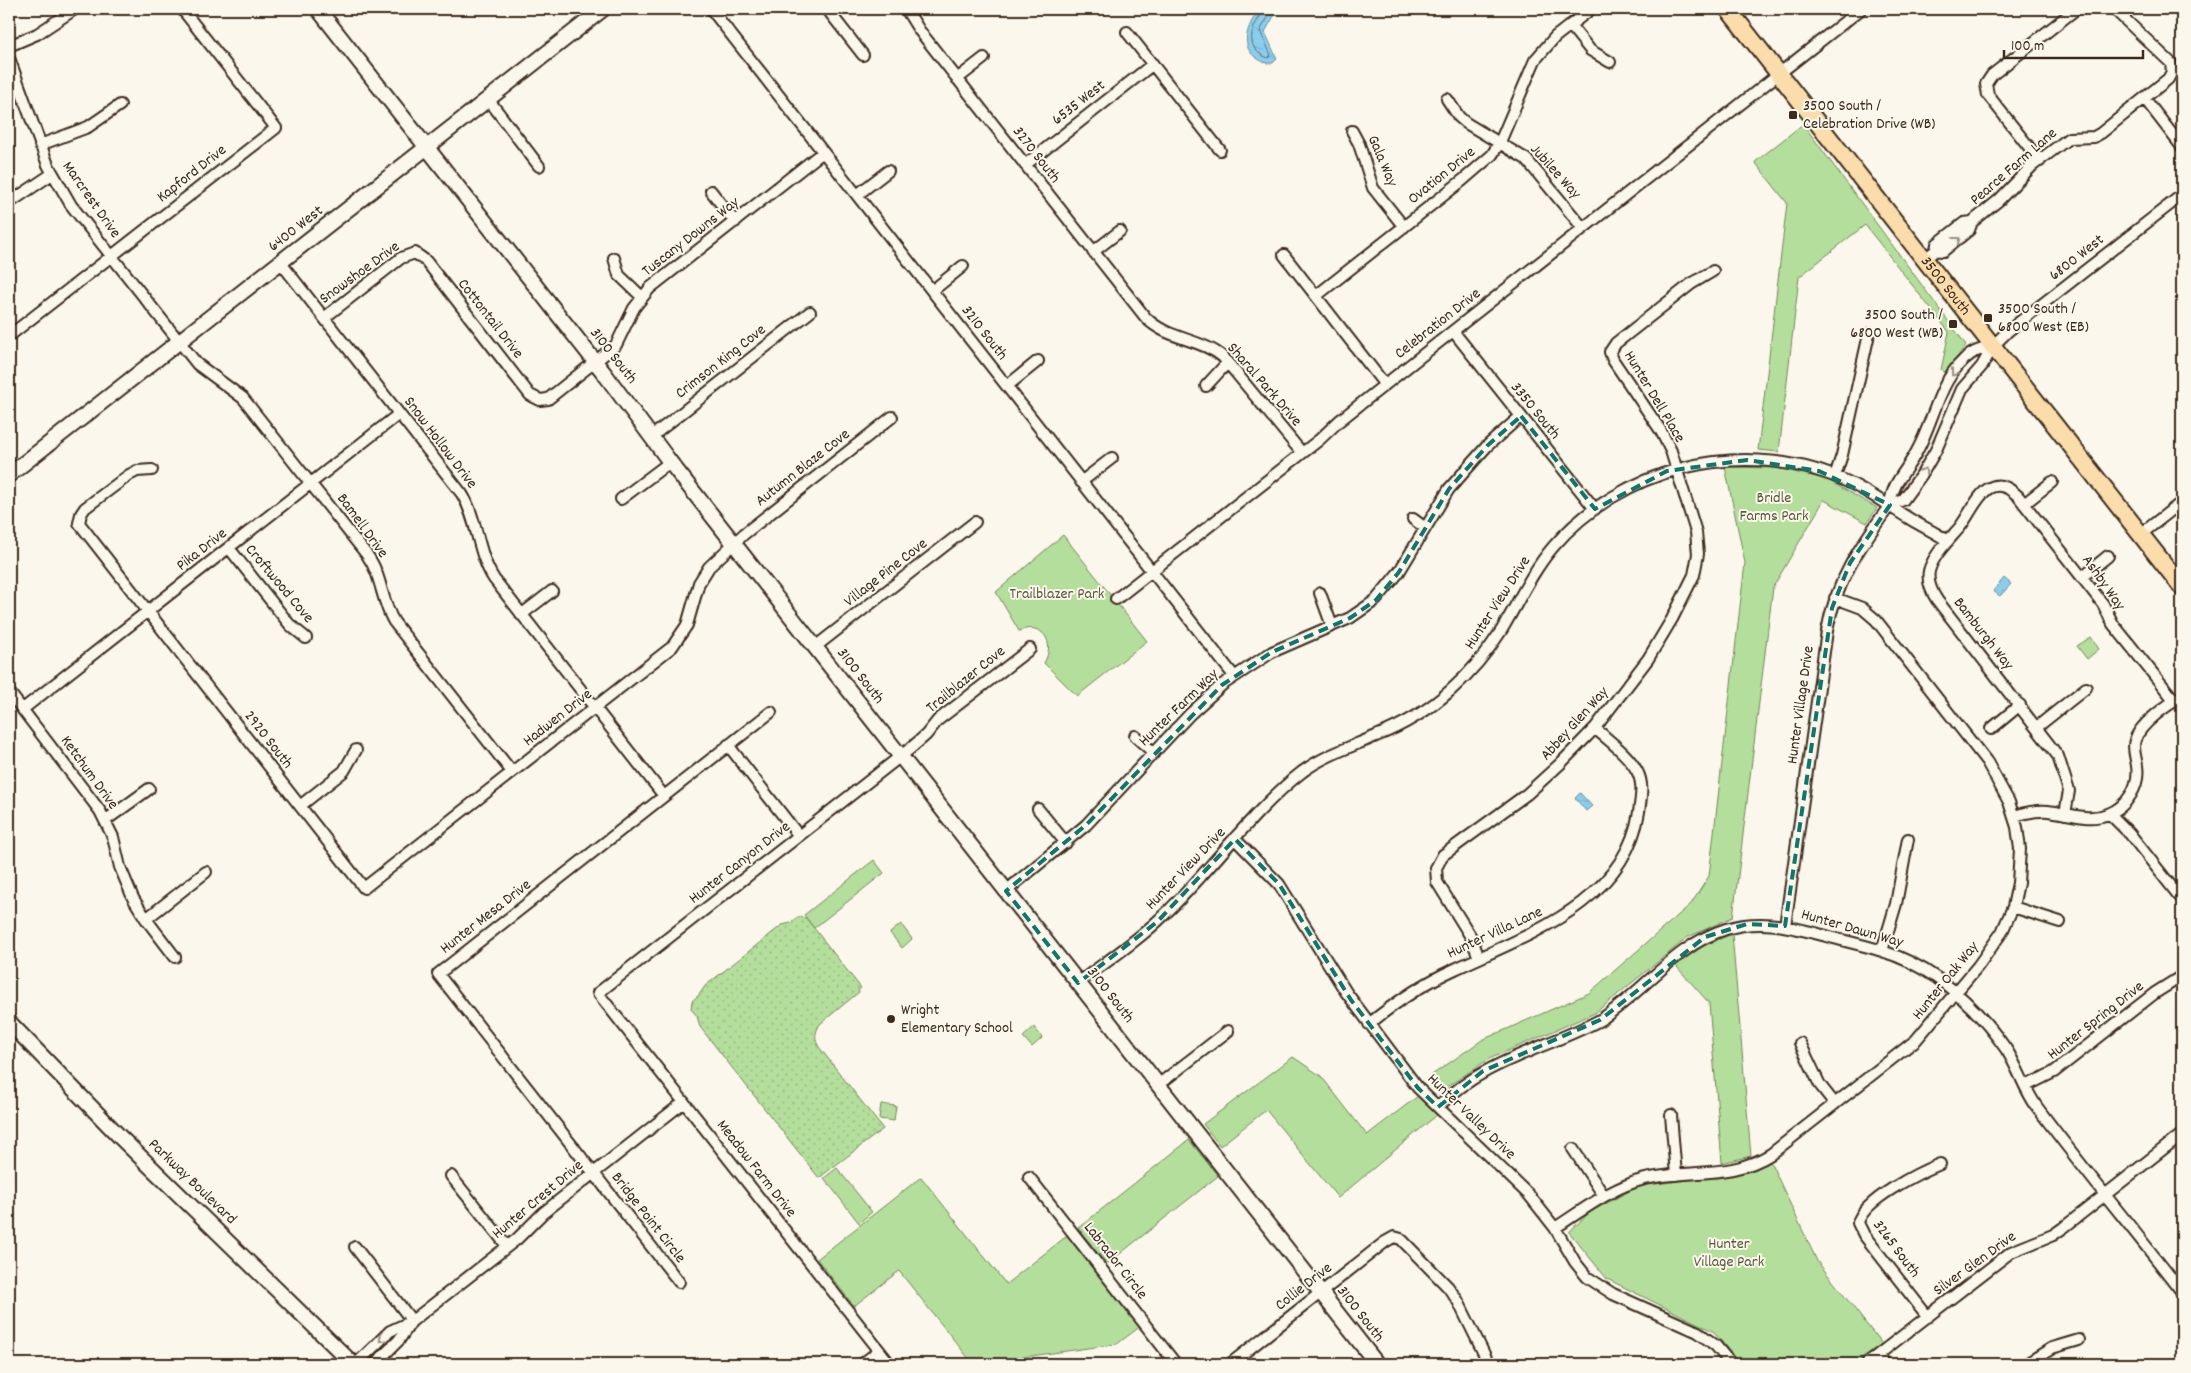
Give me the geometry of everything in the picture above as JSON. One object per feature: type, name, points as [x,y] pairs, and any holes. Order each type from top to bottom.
[{"type":"main road","name":"3100 South","points":[[318,9],[596,362],[734,544],[1377,1364]]},
{"type":"main road","name":"3500 South","points":[[1728,9],[1779,74],[1930,254],[1993,346],[2182,587]]},
{"type":"main road","name":"6400 West","points":[[9,476],[488,100],[595,11]]},
{"type":"main road","name":"Parkway Boulevard","points":[[9,1022],[120,1138],[355,1364]]},
{"type":"street","points":[[9,46],[37,34],[75,9]]},
{"type":"street","name":"Kapford Drive","points":[[9,336],[276,128],[182,9]]},
{"type":"street","name":"3210 South","points":[[711,9],[1234,676]]},
{"type":"street","points":[[827,9],[863,55]]},
{"type":"street","name":"3270 South","points":[[906,9],[914,24],[1146,318]]},
{"type":"street","name":"Ovation Drive","points":[[1316,296],[1492,155],[1500,142],[1535,60],[1545,46],[1591,9]]},
{"type":"street","name":"Celebration Drive","points":[[1116,599],[1862,9]]},
{"type":"street","points":[[2040,161],[1988,95],[1986,84],[1990,77],[2076,9]]},
{"type":"street","name":"Pearce Farm Lane","points":[[1930,254],[1937,244],[1964,223],[1972,222],[1999,200],[2040,161],[2069,138],[2094,137],[2101,133],[2168,80],[2172,72],[2171,63],[2164,54],[2114,9]]},
{"type":"street","points":[[1570,25],[1590,50],[1610,62]]},
{"type":"street","points":[[1127,32],[1220,150]]},
{"type":"street","name":"Marcrest Drive","points":[[9,58],[52,174],[71,204],[180,342]]},
{"type":"street","points":[[957,79],[984,58]]},
{"type":"street","name":"6535 West","points":[[1025,165],[1153,64]]},
{"type":"street","name":"Jubilee Way","points":[[1448,98],[1459,117],[1466,123],[1519,153],[1532,164],[1584,228]]},
{"type":"street","points":[[2145,99],[2182,147]]},
{"type":"street","points":[[488,100],[539,166]]},
{"type":"street","points":[[40,145],[88,127],[120,105]]},
{"type":"street","name":"Gala Way","points":[[1352,131],[1359,144],[1373,188],[1404,227]]},
{"type":"street","name":"Tuscany Downs Way","points":[[542,400],[553,396],[616,344],[642,297],[650,288],[824,152]]},
{"type":"street","points":[[857,195],[888,171]]},
{"type":"street","points":[[9,203],[52,174]]},
{"type":"street","points":[[711,191],[735,222]]},
{"type":"street","name":"6800 West","points":[[1993,346],[2008,331],[2182,195]]},
{"type":"street","points":[[1093,252],[1120,231]]},
{"type":"street","name":"Snowshoe Drive","points":[[324,318],[401,258],[415,253]]},
{"type":"street","name":"Cottontail Drive","points":[[415,253],[426,261],[530,395],[542,400]]},
{"type":"street","points":[[1284,255],[1385,385]]},
{"type":"street","points":[[614,258],[619,275],[642,297]]},
{"type":"street","name":"Snow Hollow Drive","points":[[281,262],[464,498],[470,510],[487,568],[521,615],[664,796]]},
{"type":"street","points":[[932,291],[963,266]]},
{"type":"street","name":"Hunter Dell Place","points":[[1677,468],[1665,438],[1613,360],[1610,352],[1616,343],[1691,284],[1713,271]]},
{"type":"street","name":"Crimson King Cove","points":[[651,437],[810,312]]},
{"type":"street","name":"Sharal Park Drive","points":[[1146,318],[1164,332],[1208,346],[1228,362],[1302,453]]},
{"type":"street","name":"3350 South","points":[[1453,331],[1595,509]]},
{"type":"street","points":[[1835,476],[1842,456],[1869,334]]},
{"type":"street","name":"Bamell Drive","points":[[180,342],[201,368],[233,389],[243,398],[311,483],[373,564],[379,578],[386,607],[394,622],[512,772]]},
{"type":"street","name":"Hunter Village Drive","points":[[1785,926],[1827,631],[1835,598],[1850,564],[1890,505],[1891,491],[1918,450],[1949,378],[1972,354],[1993,346]]},
{"type":"street","name":"Hunter Village Drive","points":[[1890,505],[1903,500],[1926,467],[1962,388],[1982,366],[1993,346]]},
{"type":"street","points":[[1006,386],[1038,362]]},
{"type":"street","points":[[1206,386],[1228,362]]},
{"type":"street","name":"Pika Drive","points":[[23,710],[399,414]]},
{"type":"street","name":"Hunter Farm Way","points":[[1006,891],[1066,843],[1092,819],[1200,704],[1234,676],[1286,644],[1332,626],[1359,612],[1388,587],[1399,572],[1424,527],[1462,472],[1487,446],[1521,416]]},
{"type":"street","name":"Autumn Blaze Cove","points":[[734,544],[892,417]]},
{"type":"street","points":[[1081,482],[1112,458]]},
{"type":"street","name":"Hunter View Drive","points":[[1078,983],[1157,922],[1281,790],[1306,769],[1342,749],[1402,724],[1450,692],[1489,648],[1529,581],[1566,533],[1595,509],[1629,488],[1677,468],[1727,460],[1767,460],[1835,476],[1890,505],[1948,541]]},
{"type":"street","points":[[621,499],[670,462]]},
{"type":"street","name":"Abbey Glen Way","points":[[1479,958],[1470,937],[1437,882],[1435,873],[1439,859],[1533,789],[1560,764],[1595,728],[1648,659],[1672,619],[1694,575],[1698,554],[1696,532],[1677,468]]},
{"type":"street","name":"2920 South","points":[[152,470],[137,471],[126,477],[86,508],[81,514],[79,523],[364,888]]},
{"type":"street","points":[[2024,504],[2052,482]]},
{"type":"street","name":"Ashby Way","points":[[2002,487],[2011,490],[2024,504],[2105,607],[2113,624],[2178,699]]},
{"type":"street","name":"Bamburgh Way","points":[[2002,487],[1990,488],[1979,495],[1962,523],[1931,566],[1929,575],[1932,591],[2058,756],[2069,794],[2065,814]]},
{"type":"street","points":[[2141,534],[2182,502]]},
{"type":"street","points":[[1413,519],[1424,527]]},
{"type":"street","name":"Village Pine Cove","points":[[815,647],[975,522]]},
{"type":"street","name":"Hadwen Drive","points":[[364,888],[676,642],[687,625],[702,577],[709,567],[734,544]]},
{"type":"street","name":"Croftwood Cove","points":[[229,548],[290,625],[306,638]]},
{"type":"street","points":[[2082,577],[2108,556]]},
{"type":"street","points":[[521,615],[552,591]]},
{"type":"street","points":[[1320,593],[1332,626]]},
{"type":"street","name":"Hunter Oak Way","points":[[1555,1228],[1604,1196],[1638,1181],[1676,1175],[1734,1170],[1756,1162],[1777,1150],[1909,1046],[1956,993],[1995,944],[2013,907],[2020,863],[2018,837],[2014,816],[2005,792],[1994,772],[1876,620],[1862,608],[1835,598]]},
{"type":"street","name":"Trailblazer Cove","points":[[901,756],[923,738],[938,720],[1030,648]]},
{"type":"street","points":[[2036,727],[2086,688]]},
{"type":"street","name":"Ketchum Drive","points":[[9,692],[91,796],[106,820],[128,886],[146,919],[175,957]]},
{"type":"street","points":[[2014,816],[2039,811],[2092,818],[2110,814],[2124,803],[2135,786],[2138,774],[2134,748],[2137,734],[2144,726],[2178,699]]},
{"type":"street","points":[[1991,728],[2020,706]]},
{"type":"street","name":"Hunter Mesa Drive","points":[[593,1173],[438,974],[771,712]]},
{"type":"street","name":"Hunter Villa Lane","points":[[1369,1024],[1422,986],[1539,931],[1566,914],[1608,877],[1629,846],[1638,818],[1641,780],[1630,761],[1595,728]]},
{"type":"street","points":[[1136,736],[1154,753]]},
{"type":"street","points":[[728,746],[799,836]]},
{"type":"street","points":[[300,806],[344,771],[356,750]]},
{"type":"street","name":"Hunter Canyon Drive","points":[[598,993],[901,756]]},
{"type":"street","points":[[106,820],[149,788]]},
{"type":"street","points":[[1038,809],[1066,843]]},
{"type":"street","points":[[2110,814],[2130,834],[2178,896]]},
{"type":"street","name":"Hunter Valley Drive","points":[[1235,839],[1262,864],[1282,889],[1341,985],[1418,1088],[1529,1195],[1555,1228],[1575,1262],[1595,1284],[1698,1332],[1716,1346],[1731,1364]]},
{"type":"street","points":[[1882,951],[1896,904],[1908,839]]},
{"type":"street","points":[[146,919],[206,872]]},
{"type":"street","points":[[2013,907],[2060,922]]},
{"type":"street","name":"Hunter Dawn Way","points":[[1438,1107],[1453,1092],[1484,1071],[1600,1020],[1681,953],[1705,937],[1748,924],[1785,926],[1882,951],[1928,972],[1956,993],[1976,1012],[2003,1045],[2038,1107],[2181,1288]]},
{"type":"street","name":"Hunter Spring Drive","points":[[2026,1086],[2054,1072],[2155,993],[2182,976]]},
{"type":"street","name":"Meadow Farm Drive","points":[[598,993],[890,1364]]},
{"type":"street","points":[[1158,1085],[1228,1031]]},
{"type":"street","points":[[1800,1043],[1820,1085],[1835,1104]]},
{"type":"street","name":"Hunter Crest Drive","points":[[355,1364],[390,1331],[412,1321],[522,1235],[543,1213],[684,1102]]},
{"type":"street","points":[[1671,1114],[1676,1175]]},
{"type":"street","name":"Silver Glen Drive","points":[[1866,1364],[2012,1252],[2058,1232],[2181,1135]]},
{"type":"street","points":[[1573,1149],[1604,1196]]},
{"type":"street","name":"3265 South","points":[[1928,1317],[1864,1235],[1858,1223],[1865,1210],[1894,1188],[1914,1175],[1940,1164]]},
{"type":"street","name":"Bridge Point Circle","points":[[593,1173],[679,1282]]},
{"type":"street","points":[[451,1176],[507,1246]]},
{"type":"street","name":"Labrador Circle","points":[[1029,1177],[1176,1364]]},
{"type":"street","name":"Collie Drive","points":[[1230,1364],[1385,1242],[1398,1237],[1406,1243],[1453,1294],[1488,1358],[1489,1364]]},
{"type":"street","points":[[355,1247],[412,1321]]},
{"type":"street","name":"Hunter Crest Drive","points":[[375,1364],[399,1340],[412,1321]]},
{"type":"street","points":[[2026,1364],[2052,1348],[2079,1340]]},
{"type":"street","points":[[862,1364],[879,1351]]},
{"type":"street","points":[[1878,1356],[1885,1364]]},
{"type":"highlighted area","points":[[1521,416],[1595,509],[1667,471],[1747,460],[1819,471],[1890,505],[1850,563],[1832,608],[1785,926],[1747,924],[1705,937],[1600,1020],[1483,1071],[1438,1107],[1418,1088],[1351,1000],[1279,884],[1235,839],[1157,922],[1078,983],[1006,891],[1086,825],[1222,685],[1272,652],[1350,618],[1376,600],[1399,572],[1449,489],[1487,446]]},
{"type":"green space","points":[[1803,124],[1966,345],[1945,374],[1941,370],[1949,332],[1865,225],[1799,277],[1779,452],[1758,450],[1787,203],[1755,162]]},
{"type":"green space","name":"Bridle Farms Park","points":[[1725,467],[1776,468],[1826,479],[1877,508],[1867,523],[1824,500],[1773,587],[1733,917],[1688,937],[1595,1013],[1489,1059],[1442,1090],[1429,1077],[1482,1040],[1589,993],[1691,904],[1709,876],[1745,563]]},
{"type":"green space","name":"Trailblazer Park","points":[[1063,535],[1147,641],[1077,696],[1044,663],[1049,648],[1045,636],[1041,631],[1035,629],[1019,631],[996,592]]},
{"type":"green space","points":[[2091,637],[2099,649],[2087,659],[2077,646]]},
{"type":"green space","points":[[874,860],[884,873],[814,928],[804,915]]},
{"type":"green space","points":[[798,917],[806,918],[861,988],[858,990],[859,992],[820,1024],[816,1038],[819,1047],[883,1129],[819,1178],[700,1027],[697,1016],[691,1009],[692,1001],[705,986],[782,925],[791,923]]},
{"type":"green space","points":[[901,924],[912,939],[902,948],[890,933]]},
{"type":"green space","points":[[1732,934],[1751,1156],[1722,1163],[1709,1003],[1676,966],[1703,946]]},
{"type":"green space","points":[[1034,1027],[1042,1038],[1032,1047],[1023,1037]]},
{"type":"green space","points":[[1293,1057],[1321,1076],[1367,1135],[1418,1096],[1437,1115],[1338,1198],[1266,1110],[1220,1146],[1203,1124]]},
{"type":"green space","points":[[881,1104],[896,1106],[894,1121],[879,1119]]},
{"type":"green space","points":[[1189,1140],[1218,1176],[1107,1264],[1078,1228]]},
{"type":"green space","name":"Hunter Village Park","points":[[1770,1161],[1817,1261],[1882,1344],[1852,1364],[1740,1364],[1713,1331],[1607,1279],[1569,1232],[1590,1212],[1639,1186],[1729,1175]]},
{"type":"green space","points":[[837,1168],[872,1212],[859,1223],[824,1178]]},
{"type":"green space","points":[[921,1177],[1006,1284],[1068,1235],[1141,1326],[1117,1344],[973,1364],[899,1271],[854,1306],[817,1259]]},
{"type":"water","points":[[1259,9],[1278,9],[1265,32],[1277,59],[1273,63],[1264,62],[1255,57],[1247,46],[1247,33]]},
{"type":"water","points":[[2004,578],[2011,584],[2000,596],[1993,591]]},
{"type":"water","points":[[1580,793],[1592,806],[1586,811],[1575,798]]},
{"type":"place","name":"3500 South / Celebration Drive (WB)","points":[[1793,115]]},
{"type":"place","name":"3500 South / 6800 West (EB)","points":[[1988,318]]},
{"type":"place","name":"3500 South / 6800 West (WB)","points":[[1953,324]]},
{"type":"place","name":"Wright Elementary School","points":[[891,1019]]}]
